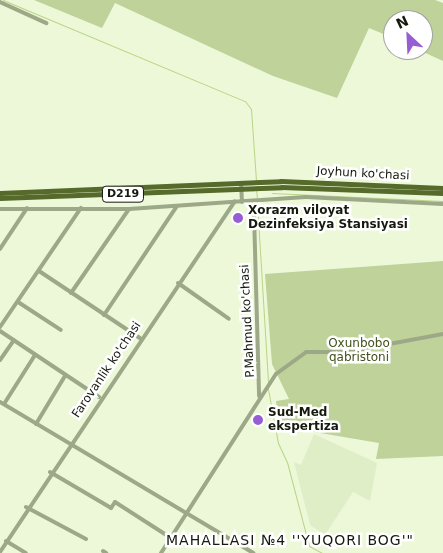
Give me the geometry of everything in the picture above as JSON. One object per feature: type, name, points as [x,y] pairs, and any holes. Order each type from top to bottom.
[{"type":"main road","name":"D219","points":[[0,193],[243,182],[282,184]]},
{"type":"main road","name":"D219","points":[[0,198],[244,189],[282,184]]},
{"type":"main road","name":"Joyhun ko'chasi","points":[[282,184],[443,188]]},
{"type":"main road","name":"Joyhun ko'chasi","points":[[282,184],[443,193]]},
{"type":"street","points":[[0,2],[46,23]]},
{"type":"street","points":[[242,202],[243,182]]},
{"type":"street","points":[[0,209],[129,209],[306,197],[443,204]]},
{"type":"street","name":"Farovanlik ko'chasi","points":[[0,552],[26,507],[235,201]]},
{"type":"street","name":"P.Mahmud ko'chasi","points":[[224,460],[261,393],[254,214],[250,202]]},
{"type":"street","points":[[104,315],[177,206]]},
{"type":"street","points":[[0,249],[27,208]]},
{"type":"street","points":[[0,327],[81,208]]},
{"type":"street","points":[[71,293],[129,209]]},
{"type":"street","points":[[39,271],[140,338]]},
{"type":"street","points":[[178,283],[229,319]]},
{"type":"street","points":[[18,302],[61,330]]},
{"type":"street","points":[[0,331],[100,398]]},
{"type":"street","name":"P.Mahmud ko'chasi","points":[[161,553],[224,460],[276,374],[306,352],[346,352],[443,334]]},
{"type":"street","points":[[0,360],[14,340]]},
{"type":"street","points":[[36,355],[2,403],[254,553]]},
{"type":"street","points":[[36,424],[65,376]]},
{"type":"street","points":[[50,472],[111,508],[115,502],[171,538]]},
{"type":"street","points":[[26,507],[86,539]]},
{"type":"street","points":[[6,541],[26,553]]},
{"type":"shaded area","points":[[314,434],[377,463],[370,501],[353,492],[325,535],[310,525],[294,462],[301,465]]},
{"type":"green space","points":[[34,0],[435,0],[443,3],[443,61],[433,56],[433,10],[383,10],[383,34],[369,28],[337,98],[273,76],[115,3],[102,28]]},
{"type":"green space","name":"Oxunbobo qabristoni","points":[[443,261],[443,456],[376,459],[379,443],[279,426],[276,401],[289,399],[272,364],[265,274]]},
{"type":"waterway","points":[[3,0],[245,101],[251,109],[256,181]]},
{"type":"waterway","points":[[256,190],[257,198]]},
{"type":"waterway","points":[[272,193],[443,201]]},
{"type":"waterway","points":[[257,202],[268,383]]},
{"type":"waterway","points":[[268,389],[278,443],[287,462],[309,546],[322,553]]},
{"type":"place","name":"Xorazm viloyat Dezinfeksiya Stansiyasi","points":[[238,218]]},
{"type":"place","name":"Sud-Med ekspertiza","points":[[258,420]]},
{"type":"district","name":"MAHALLASI №4 ''YUQORI BOG'\"","points":[[290,540]]}]
